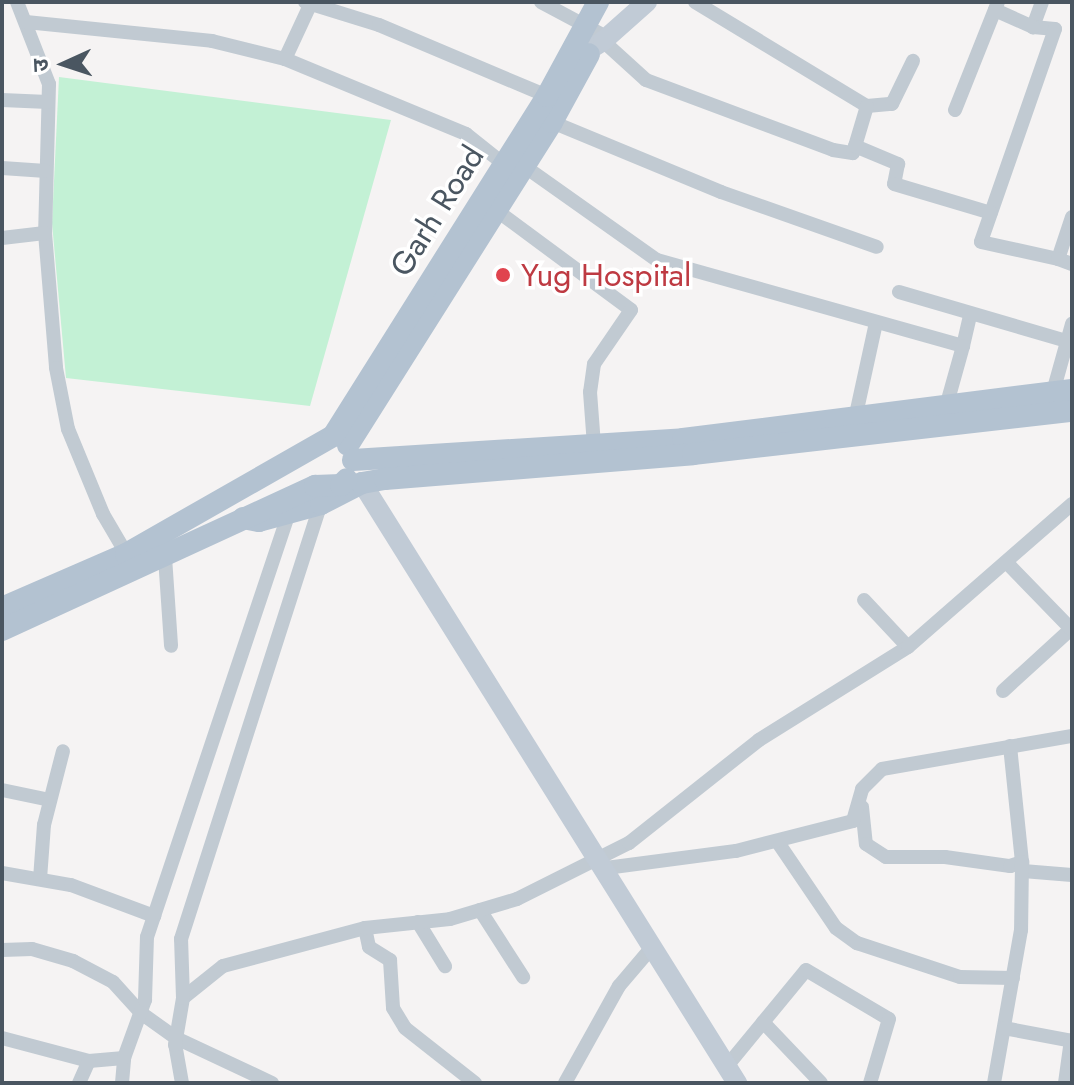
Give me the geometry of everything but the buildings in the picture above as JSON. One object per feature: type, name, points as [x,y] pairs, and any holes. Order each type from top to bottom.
[{"type":"main road","name":"Garh Road","points":[[451,264],[496,210],[547,96],[591,39],[598,2]]},
{"type":"main road","name":"Garh Road","points":[[243,518],[315,486],[341,485],[338,446],[514,165],[552,122],[591,39],[613,2]]},
{"type":"main road","points":[[591,39],[647,2]]},
{"type":"main road","points":[[855,427],[946,407],[1062,391]]},
{"type":"main road","points":[[2,608],[131,562],[165,557],[243,518],[259,521],[321,504],[362,483],[855,427],[1072,411]]},
{"type":"main road","points":[[2,630],[338,446],[692,446]]},
{"type":"main road","points":[[362,483],[602,862],[732,1075]]},
{"type":"street","points":[[17,2],[49,84],[45,233],[56,368],[68,429],[131,562]]},
{"type":"street","points":[[285,59],[308,2],[379,25],[547,96]]},
{"type":"street","points":[[541,2],[646,80],[833,150],[853,153],[867,106]]},
{"type":"street","points":[[695,2],[867,106],[892,104],[913,61]]},
{"type":"street","points":[[1033,27],[1042,2]]},
{"type":"street","points":[[955,110],[996,6],[1033,27],[1055,29],[981,242],[1065,261],[1072,217]]},
{"type":"street","points":[[26,22],[212,41],[285,59],[466,134],[657,260],[963,346]]},
{"type":"street","points":[[2,100],[48,102]]},
{"type":"street","points":[[552,122],[721,192],[877,247]]},
{"type":"street","points":[[855,146],[898,164],[894,184],[991,213]]},
{"type":"street","points":[[2,168],[46,171]]},
{"type":"street","points":[[496,210],[631,310],[594,364],[590,392],[594,445]]},
{"type":"street","points":[[2,238],[45,233]]},
{"type":"street","points":[[899,292],[1067,341]]},
{"type":"street","points":[[946,407],[970,315]]},
{"type":"street","points":[[855,427],[876,323]]},
{"type":"street","points":[[1062,391],[1067,341],[1072,324]]},
{"type":"street","points":[[182,1083],[176,1038],[183,998],[181,939],[321,504]]},
{"type":"street","points":[[183,998],[223,966],[365,928],[480,910],[517,899],[602,862],[759,740],[908,647],[1072,504]]},
{"type":"street","points":[[122,1083],[124,1058],[141,1013],[154,916],[289,513]]},
{"type":"street","points":[[165,557],[171,646]]},
{"type":"street","points":[[1003,691],[1072,628],[1006,562]]},
{"type":"street","points":[[864,600],[908,647]]},
{"type":"street","points":[[602,862],[736,851],[853,821],[859,799],[882,769],[1072,736]]},
{"type":"street","points":[[1010,746],[1023,871],[1072,875]]},
{"type":"street","points":[[40,879],[50,800],[63,751]]},
{"type":"street","points":[[2,790],[50,800]]},
{"type":"street","points":[[859,799],[866,844],[886,857],[945,857],[1010,866],[1022,862]]},
{"type":"street","points":[[777,841],[836,928],[857,943],[960,977],[1013,978]]},
{"type":"street","points":[[994,1083],[1021,930],[1022,862]]},
{"type":"street","points":[[2,873],[40,879],[154,916]]},
{"type":"street","points":[[480,910],[523,977]]},
{"type":"street","points":[[418,922],[445,966]]},
{"type":"street","points":[[365,928],[369,947],[390,960],[393,1008],[405,1028],[475,1083]]},
{"type":"street","points":[[565,1083],[619,986],[653,946]]},
{"type":"street","points":[[2,950],[32,949],[73,961],[113,982],[141,1013],[176,1038],[272,1083]]},
{"type":"street","points":[[732,1075],[763,1022],[806,970],[889,1019],[870,1083]]},
{"type":"street","points":[[763,1022],[821,1083]]},
{"type":"street","points":[[1004,1028],[1071,1040],[1065,1083]]},
{"type":"street","points":[[2,1038],[89,1061],[124,1058]]},
{"type":"street","points":[[79,1083],[89,1061]]},
{"type":"green space","points":[[59,77],[391,120],[310,406],[66,378],[52,223]]},
{"type":"place","name":"Yug Hospital","points":[[503,275]]}]
